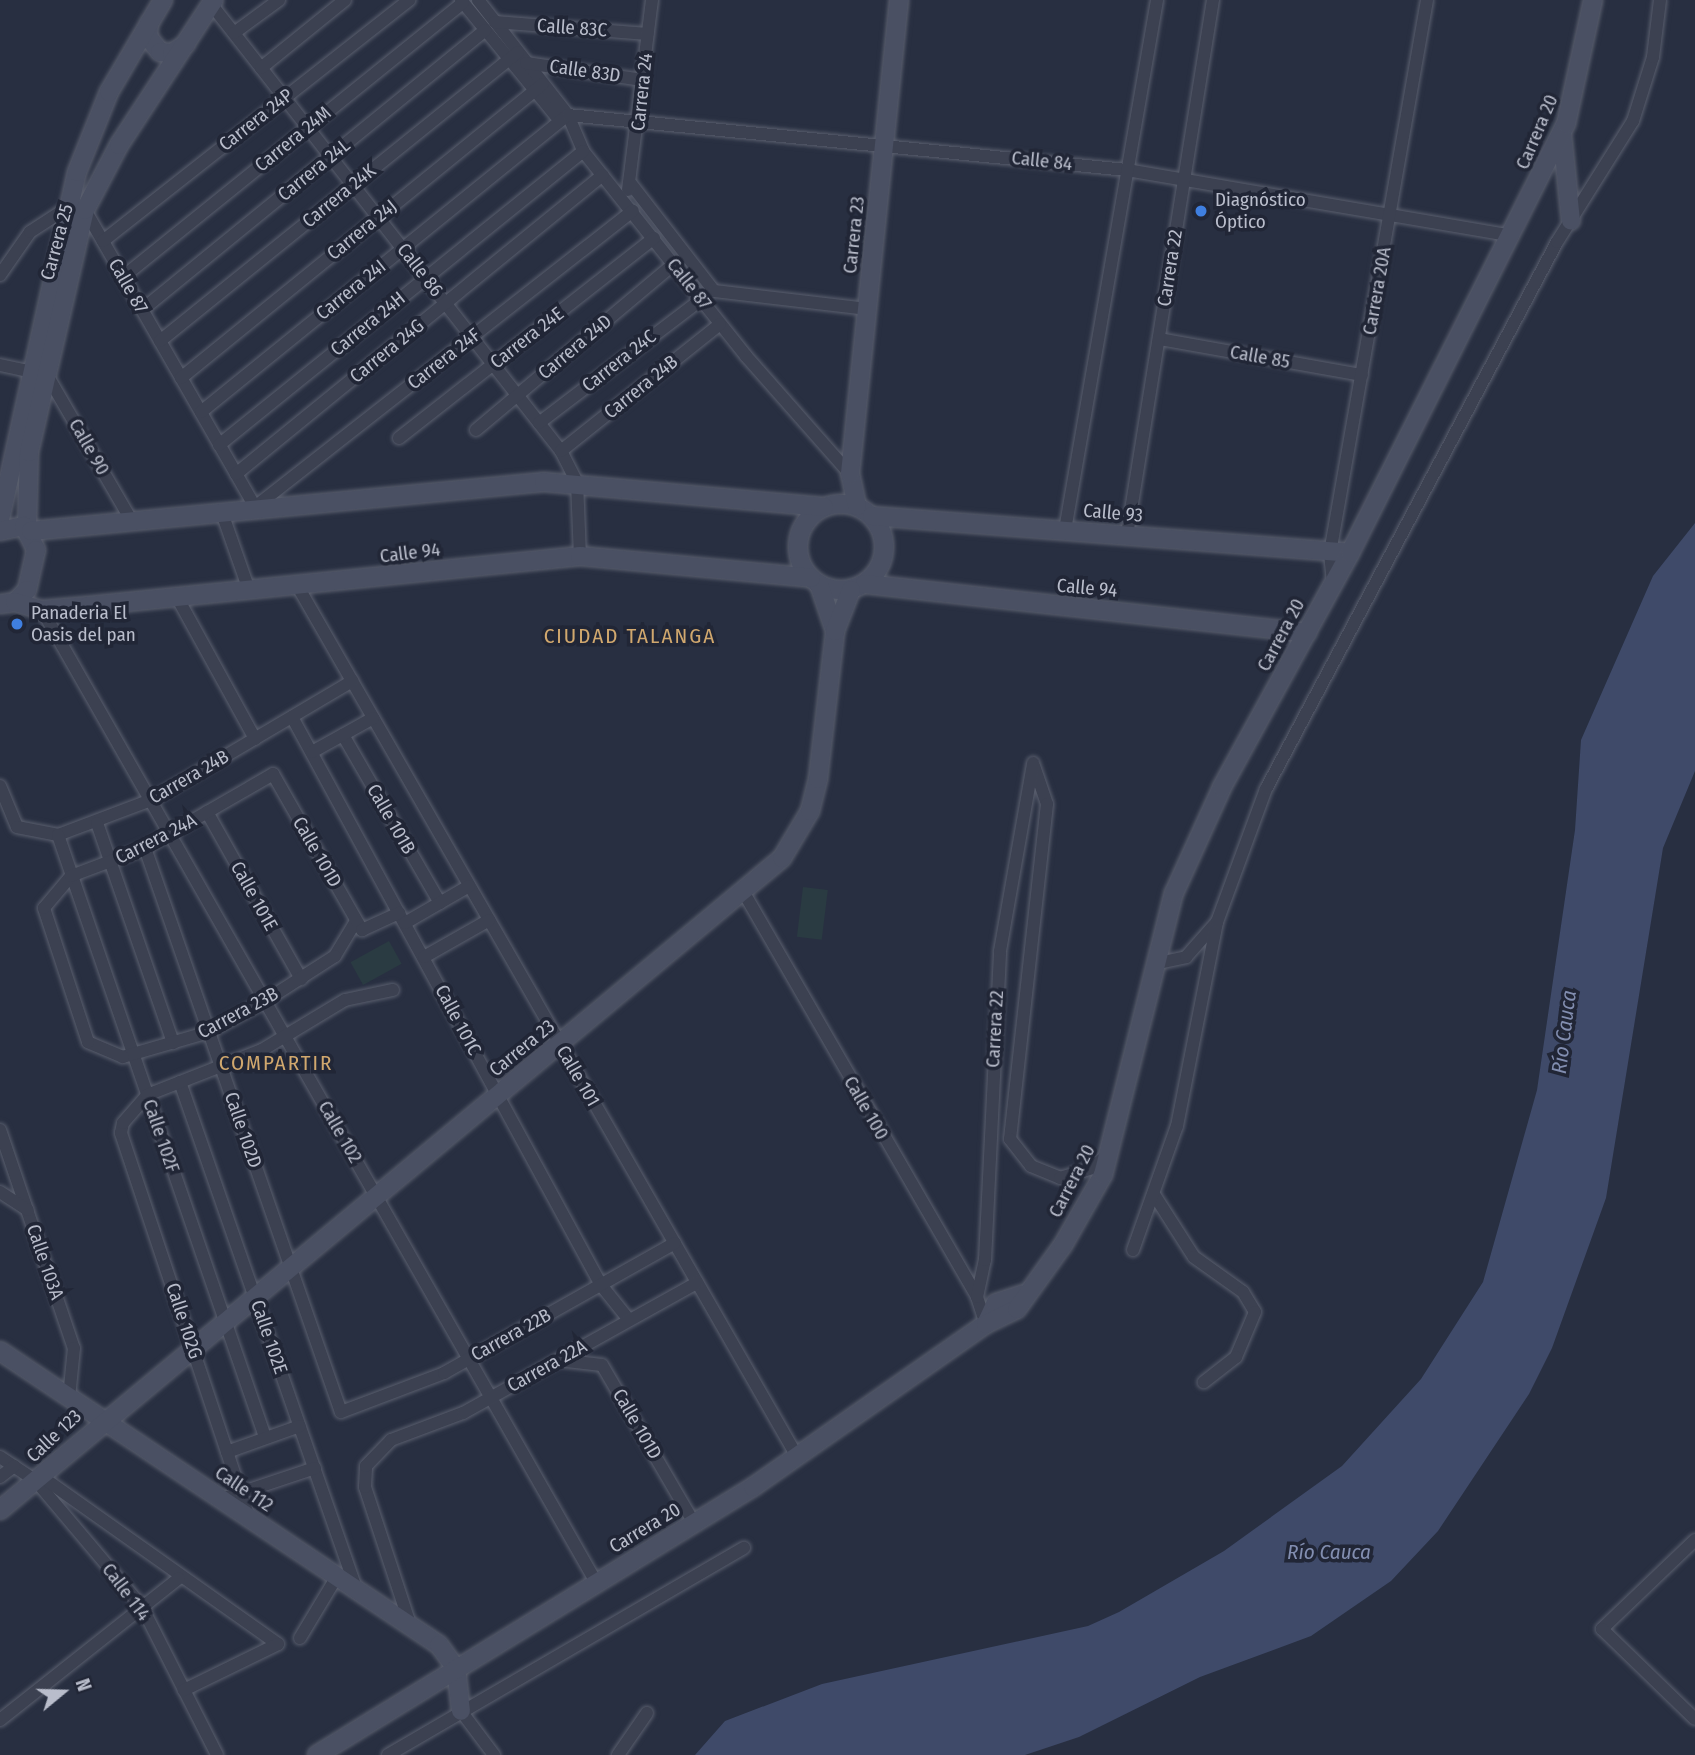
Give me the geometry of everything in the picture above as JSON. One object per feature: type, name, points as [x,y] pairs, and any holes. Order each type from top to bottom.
[{"type":"street","name":"Carrera 25","points":[[0,519],[40,374],[76,209],[105,103],[163,0]]},
{"type":"street","points":[[234,33],[279,0]]},
{"type":"street","points":[[261,68],[345,0]]},
{"type":"street","name":"Carrera 24P","points":[[103,241],[409,0]]},
{"type":"street","points":[[478,0],[490,26]]},
{"type":"street","name":"Carrera 24","points":[[623,200],[631,184],[652,0]]},
{"type":"street","name":"Carrera 23","points":[[865,511],[850,474],[899,0]]},
{"type":"street","points":[[1065,530],[1157,0]]},
{"type":"street","name":"Carrera 22","points":[[1127,535],[1213,0]]},
{"type":"street","name":"Carrera 20A","points":[[1334,583],[1330,553],[1427,0]]},
{"type":"street","name":"Carrera 20","points":[[317,1755],[798,1458],[986,1324],[1006,1319],[1063,1245],[1112,1151],[1154,964],[1174,893],[1222,787],[1334,583],[1450,348],[1512,236],[1562,134],[1574,102],[1592,0]]},
{"type":"street","points":[[1133,1250],[1155,1196],[1177,1126],[1217,922],[1266,789],[1571,221],[1633,121],[1653,57],[1660,0]]},
{"type":"street","points":[[462,1],[490,26],[539,87]]},
{"type":"street","name":"Carrera 24M","points":[[123,276],[462,1]]},
{"type":"street","name":"Carrera 25","points":[[76,209],[213,2]]},
{"type":"street","name":"Calle 86","points":[[213,2],[261,68],[561,451],[577,482],[580,556]]},
{"type":"street","points":[[150,20],[148,37],[160,52],[178,51],[187,42]]},
{"type":"street","name":"Calle 83C","points":[[490,26],[648,34]]},
{"type":"street","name":"Carrera 24L","points":[[142,310],[490,26]]},
{"type":"street","points":[[514,55],[526,63],[539,87]]},
{"type":"street","name":"Carrera 24K","points":[[160,341],[514,55]]},
{"type":"street","name":"Calle 83D","points":[[526,63],[643,80]]},
{"type":"street","name":"Calle 87","points":[[539,87],[564,118],[583,151],[720,324],[850,474]]},
{"type":"street","name":"Carrera 24J","points":[[181,378],[539,87]]},
{"type":"street","name":"Calle 84","points":[[564,118],[639,122],[1127,170],[1512,236]]},
{"type":"street","name":"Carrera 24I","points":[[201,412],[564,118]]},
{"type":"street","points":[[1562,134],[1571,221]]},
{"type":"street","name":"Carrera 24H","points":[[219,445],[583,151]]},
{"type":"street","name":"Carrera 24G","points":[[236,474],[603,176]]},
{"type":"street","points":[[631,184],[719,293],[868,309]]},
{"type":"street","points":[[0,275],[30,232],[76,209]]},
{"type":"street","name":"Calle 87","points":[[76,209],[103,241],[255,508]]},
{"type":"street","name":"Carrera 24F","points":[[255,508],[633,211]]},
{"type":"street","name":"Carrera 24E","points":[[399,438],[654,238]]},
{"type":"street","name":"Carrera 24D","points":[[476,430],[674,264]]},
{"type":"street","name":"Carrera 24C","points":[[539,423],[700,299],[719,293]]},
{"type":"street","name":"Carrera 24B","points":[[561,451],[720,324]]},
{"type":"street","name":"Calle 85","points":[[1159,340],[1362,375]]},
{"type":"street","points":[[0,365],[40,374]]},
{"type":"street","name":"Carrera 25","points":[[6,606],[35,569],[29,529],[29,452],[40,374]]},
{"type":"street","name":"Calle 90","points":[[40,374],[131,520]]},
{"type":"street","name":"Carrera 23","points":[[827,506],[850,474]]},
{"type":"street","points":[[0,531],[15,524],[29,529],[221,510],[577,482],[827,506],[865,511],[885,544],[876,574],[858,587],[815,581],[800,560],[799,539],[808,520],[827,506]]},
{"type":"street","points":[[221,510],[250,590]]},
{"type":"street","name":"Calle 93","points":[[865,511],[1349,553]]},
{"type":"street","name":"Calle 94","points":[[6,606],[42,610],[580,556],[815,581]]},
{"type":"street","name":"Carrera 23","points":[[815,581],[835,631]]},
{"type":"street","name":"Calle 101","points":[[297,585],[798,1458]]},
{"type":"street","name":"Carrera 23","points":[[103,1419],[744,893],[782,858],[810,811],[826,741],[835,631],[858,587]]},
{"type":"street","name":"Calle 94","points":[[858,587],[1307,633]]},
{"type":"street","points":[[177,597],[255,739]]},
{"type":"street","name":"Calle 102","points":[[42,610],[596,1582]]},
{"type":"street","name":"Carrera 24B","points":[[58,835],[97,823],[151,800],[352,681]]},
{"type":"street","name":"Calle 101C","points":[[292,717],[601,1284],[629,1320]]},
{"type":"street","points":[[312,752],[373,718]]},
{"type":"street","name":"Calle 101B","points":[[343,735],[440,902]]},
{"type":"street","name":"Carrera 22","points":[[976,1297],[985,1261],[1000,951],[1033,763],[1047,804],[1010,1139],[1031,1166],[1060,1178],[1092,1168],[1112,1151]]},
{"type":"street","name":"Carrera 24A","points":[[71,876],[110,863],[170,836],[273,774]]},
{"type":"street","name":"Calle 101D","points":[[273,774],[359,925]]},
{"type":"street","points":[[0,786],[14,824],[58,835]]},
{"type":"street","name":"Calle 101E","points":[[207,812],[300,979]]},
{"type":"street","points":[[97,823],[173,1043]]},
{"type":"street","name":"Calle 102F","points":[[58,835],[265,1437]]},
{"type":"street","name":"Calle 102D","points":[[145,848],[341,1412]]},
{"type":"street","points":[[1012,875],[1037,879]]},
{"type":"street","name":"Carrera 23B","points":[[71,876],[44,908],[88,1042],[95,1048],[132,1055],[209,1032],[265,1001],[335,956],[359,925]]},
{"type":"street","points":[[359,925],[402,918],[469,886]]},
{"type":"street","name":"Calle 100","points":[[744,893],[976,1297],[986,1324]]},
{"type":"street","points":[[424,957],[489,920]]},
{"type":"street","points":[[1154,964],[1186,957],[1217,922]]},
{"type":"street","points":[[147,1095],[222,1067],[285,1036],[345,1000],[393,990]]},
{"type":"street","name":"Calle 102E","points":[[180,1082],[358,1592]]},
{"type":"street","name":"Calle 102G","points":[[147,1095],[123,1123],[121,1133],[250,1518]]},
{"type":"street","name":"Calle 103A","points":[[0,1130],[74,1348],[69,1397]]},
{"type":"street","points":[[0,1192],[28,1210]]},
{"type":"street","points":[[1155,1196],[1194,1257],[1243,1292],[1255,1312],[1236,1357],[1203,1382]]},
{"type":"street","name":"Carrera 22B","points":[[341,1412],[409,1389],[469,1359],[675,1244]]},
{"type":"street","name":"Carrera 22A","points":[[410,1624],[363,1475],[391,1440],[490,1397],[697,1283]]},
{"type":"street","name":"Calle 112","points":[[0,1351],[336,1578],[410,1624],[448,1653],[456,1668]]},
{"type":"street","name":"Calle 101D","points":[[557,1360],[602,1365],[694,1523]]},
{"type":"street","name":"Calle 123","points":[[0,1510],[39,1479],[103,1419]]},
{"type":"street","points":[[227,1452],[300,1426]]},
{"type":"street","name":"Calle 114","points":[[0,1457],[39,1479],[278,1644],[184,1690]]},
{"type":"street","points":[[0,1477],[14,1466]]},
{"type":"street","points":[[222,1499],[315,1468]]},
{"type":"street","name":"Calle 114","points":[[39,1479],[142,1607],[217,1755]]},
{"type":"street","points":[[1695,1540],[1602,1629],[1695,1719]]},
{"type":"street","points":[[388,1755],[744,1548]]},
{"type":"street","points":[[0,1720],[179,1578]]},
{"type":"street","points":[[300,1638],[336,1578]]},
{"type":"street","points":[[456,1668],[461,1711],[494,1755]]},
{"type":"street","points":[[618,1755],[647,1713]]},
{"type":"shaded area","points":[[803,887],[828,890],[822,940],[797,937]]},
{"type":"shaded area","points":[[389,941],[402,964],[363,985],[351,962]]},
{"type":"water","name":"Río Cauca","points":[[1695,523],[1695,771],[1663,848],[1606,1198],[1552,1348],[1529,1394],[1438,1531],[1391,1581],[1311,1636],[1200,1677],[1079,1737],[1025,1755],[695,1755],[725,1721],[822,1684],[1088,1626],[1119,1612],[1224,1551],[1342,1466],[1421,1379],[1483,1282],[1537,1090],[1575,830],[1581,740],[1653,576]]},
{"type":"place","name":"Diagnóstico Óptico","points":[[1201,211]]},
{"type":"place","name":"Panaderia El Oasis del pan","points":[[17,624]]},
{"type":"district","name":"CIUDAD TALANGA","points":[[630,636]]},
{"type":"district","name":"COMPARTIR","points":[[276,1063]]}]
